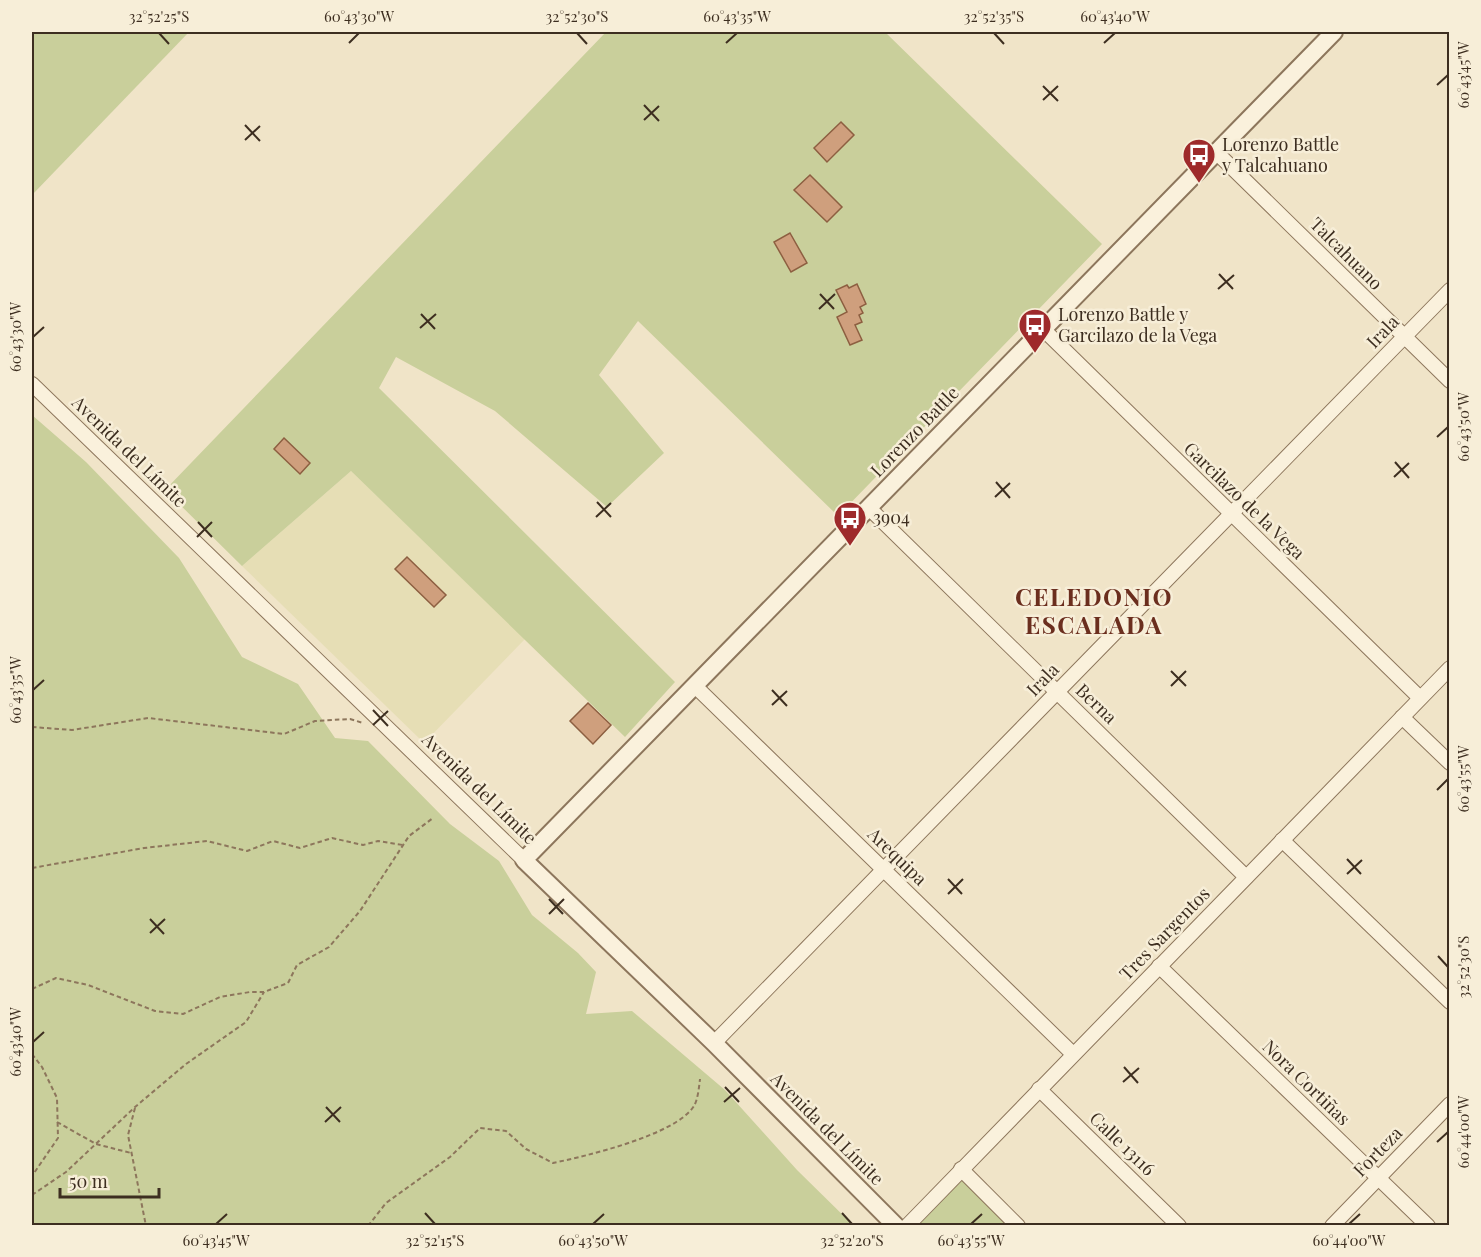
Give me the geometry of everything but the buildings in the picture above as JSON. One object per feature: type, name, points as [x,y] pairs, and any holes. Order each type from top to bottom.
[{"type":"street","name":"Lorenzo Battle","points":[[524,860],[1334,32]]},
{"type":"street","name":"Talcahuano","points":[[1216,152],[1449,381]]},
{"type":"street","name":"Irala","points":[[714,1043],[1449,290]]},
{"type":"street","name":"Garcilazo de la Vega","points":[[1043,329],[1420,698]]},
{"type":"street","name":"Avenida del Límite","points":[[32,384],[714,1043],[896,1226]]},
{"type":"street","name":"Berna","points":[[869,508],[1246,877]]},
{"type":"street","name":"Tres Sargentos","points":[[907,1226],[1449,668]]},
{"type":"street","name":"Arequipa","points":[[695,686],[1073,1054]]},
{"type":"street","points":[[1402,717],[1449,763]]},
{"type":"street","points":[[1282,840],[1449,1002]]},
{"type":"street","name":"Nora Cortiñas","points":[[1159,966],[1428,1226]]},
{"type":"street","name":"Calle 13116","points":[[1039,1089],[1179,1226]]},
{"type":"street","name":"Forteza","points":[[1332,1226],[1449,1104]]},
{"type":"street","points":[[961,1169],[1018,1226]]},
{"type":"path","points":[[32,727],[72,730],[148,718],[284,734],[315,721],[350,719],[389,730]]},
{"type":"path","points":[[32,989],[56,978],[88,985],[155,1011],[183,1014],[220,997],[250,992],[264,993],[288,983],[297,965],[329,947],[360,911],[409,836],[432,818]]},
{"type":"path","points":[[32,868],[144,848],[207,841],[247,850],[273,841],[300,848],[332,838],[363,845],[378,841],[403,845]]},
{"type":"path","points":[[32,1195],[66,1172],[135,1107],[186,1064],[246,1022],[264,993]]},
{"type":"path","points":[[32,1054],[42,1067],[57,1098],[58,1138],[32,1176]]},
{"type":"path","points":[[368,1226],[386,1203],[450,1157],[480,1128],[506,1131],[526,1149],[553,1163],[581,1157],[646,1137],[684,1117],[695,1105],[700,1079]]},
{"type":"path","points":[[135,1107],[128,1135],[146,1226]]},
{"type":"path","points":[[57,1122],[96,1144],[131,1153]]},
{"type":"shaded area","points":[[351,471],[525,639],[424,743],[242,566]]},
{"type":"green space","points":[[32,32],[189,32],[32,195]]},
{"type":"green space","points":[[606,32],[885,32],[1102,244],[838,516],[638,321],[599,375],[664,453],[607,507],[495,411],[396,357],[379,388],[675,682],[625,737],[351,471],[242,566],[165,490]]},
{"type":"green space","points":[[32,415],[86,462],[179,558],[242,657],[298,684],[335,738],[368,741],[450,824],[499,861],[532,915],[578,953],[596,972],[586,1014],[632,1011],[725,1090],[797,1170],[853,1225],[32,1225]]},
{"type":"green space","points":[[961,1169],[1018,1226],[907,1226]]},
{"type":"place","name":"Lorenzo Battle y Talcahuano","points":[[1199,184]]},
{"type":"place","name":"Lorenzo Battle y Garcilazo de la Vega","points":[[1035,354]]},
{"type":"place","name":"3904","points":[[850,547]]},
{"type":"district","name":"CELEDONIO ESCALADA","points":[[1094,612]]}]
